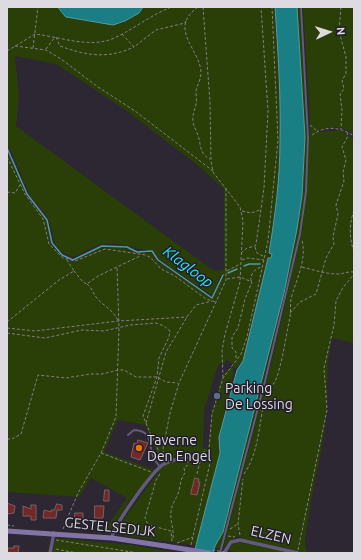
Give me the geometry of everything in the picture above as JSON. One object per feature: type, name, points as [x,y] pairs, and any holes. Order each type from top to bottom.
[{"type":"main road","name":"GESTELSEDIJK","points":[[7,530],[112,538],[209,553]]},
{"type":"street","points":[[112,538],[115,527],[160,467],[164,463],[188,457]]},
{"type":"street","points":[[50,553],[54,533]]},
{"type":"street","name":"ELZEN","points":[[224,553],[231,542],[240,540],[297,552]]},
{"type":"lane","points":[[220,553],[227,532],[300,234],[306,191],[308,138],[301,7]]},
{"type":"lane","points":[[128,435],[134,430],[142,431],[148,436],[153,457],[160,467]]},
{"type":"path","points":[[33,48],[38,7]]},
{"type":"path","points":[[7,51],[35,34],[92,42],[111,39],[158,12],[172,7]]},
{"type":"path","points":[[56,36],[60,46],[75,52],[99,56],[120,54],[134,47],[156,30],[185,24],[193,11],[198,7]]},
{"type":"path","points":[[203,7],[210,102],[211,160],[213,172]]},
{"type":"path","points":[[261,7],[268,111],[265,177],[260,210],[260,225],[255,246],[257,253],[265,257]]},
{"type":"path","points":[[190,548],[210,463],[209,449],[212,414],[223,378],[241,354],[247,337],[265,257],[275,188],[278,140],[272,7]]},
{"type":"path","points":[[341,7],[339,31],[346,57],[346,74],[342,80],[344,89],[340,94],[342,110],[341,129]]},
{"type":"path","points":[[188,18],[185,30],[186,39],[199,64],[201,73],[196,92],[197,103],[193,111],[193,122],[199,138],[201,151],[211,160]]},
{"type":"path","points":[[122,34],[134,47]]},
{"type":"path","points":[[46,50],[56,36]]},
{"type":"path","points":[[15,46],[46,50],[135,111],[213,172],[242,211],[240,277],[238,293],[225,334],[222,351],[223,378]]},
{"type":"path","points":[[308,123],[318,131]]},
{"type":"path","points":[[308,138],[318,131],[331,128],[341,129],[354,136]]},
{"type":"path","points":[[290,313],[300,302],[316,294],[322,272],[334,244],[333,237],[338,214],[336,205],[344,181],[343,172],[346,160],[342,147],[348,136],[347,132]]},
{"type":"path","points":[[7,157],[25,194],[43,219],[49,244],[55,251],[66,259],[83,282],[92,288],[96,297],[112,312],[118,321]]},
{"type":"path","points":[[7,192],[15,193],[20,184]]},
{"type":"path","points":[[164,463],[163,449],[170,413],[179,383],[226,280],[226,188]]},
{"type":"path","points":[[242,211],[251,213],[260,210]]},
{"type":"path","points":[[354,210],[350,222],[350,238],[354,252]]},
{"type":"path","points":[[226,535],[240,537],[238,524],[244,475],[253,458],[266,397],[277,378],[280,368],[291,301],[297,275],[302,267],[304,248],[300,234]]},
{"type":"path","points":[[241,253],[247,248],[255,246]]},
{"type":"path","points":[[66,259],[75,260],[105,249],[121,250],[140,256]]},
{"type":"path","points":[[88,284],[117,266],[146,255],[151,258],[161,269],[176,276],[206,299],[217,302]]},
{"type":"path","points":[[241,260],[247,258],[264,260]]},
{"type":"path","points":[[227,271],[240,264]]},
{"type":"path","points":[[62,534],[63,526],[78,493],[101,453],[116,417],[119,328],[119,279],[117,266]]},
{"type":"path","points":[[236,359],[236,352],[232,348],[232,338],[238,328],[245,299],[252,282],[251,277],[254,271],[263,267]]},
{"type":"path","points":[[297,552],[327,410],[324,368],[334,326],[336,301],[342,289],[354,273],[349,271],[340,275],[302,267]]},
{"type":"path","points":[[7,322],[74,271]]},
{"type":"path","points":[[226,280],[240,277],[252,282]]},
{"type":"path","points":[[146,424],[166,352],[196,305],[213,301]]},
{"type":"path","points":[[7,328],[35,331],[118,321],[187,317]]},
{"type":"path","points":[[7,333],[45,338],[82,330],[104,331],[156,323],[164,326],[170,331],[169,337],[159,358],[157,377],[143,416],[164,463]]},
{"type":"path","points":[[7,439],[12,439],[21,434],[38,375],[66,378],[124,370],[136,377],[157,377],[166,382],[179,383]]},
{"type":"path","points":[[173,540],[174,529],[170,521],[171,510],[179,490],[182,476],[185,473],[184,468],[188,465],[188,457],[209,449]]},
{"type":"path","points":[[197,474],[202,452]]},
{"type":"path","points":[[101,453],[154,474]]},
{"type":"path","points":[[156,480],[146,521],[149,524],[171,531],[173,540],[172,544],[193,537]]},
{"type":"path","points":[[227,532],[238,524]]},
{"type":"path","points":[[7,525],[13,526]]},
{"type":"path","points":[[53,540],[112,550],[130,550],[138,553]]},
{"type":"path","points":[[51,548],[77,553]]},
{"type":"green space","points":[[7,7],[58,7],[66,17],[80,20],[121,24],[139,13],[143,7],[275,7],[280,91],[280,141],[277,197],[269,253],[272,254],[271,258],[268,258],[243,361],[235,369],[231,362],[226,360],[224,365],[219,363],[204,410],[203,448],[208,448],[212,412],[222,377],[224,373],[232,367],[234,371],[219,437],[220,453],[196,545],[125,536],[121,532],[121,523],[163,466],[145,425],[118,420],[104,452],[155,470],[130,500],[111,529],[105,529],[127,498],[91,478],[79,497],[7,492],[7,153],[12,160],[27,197],[46,220],[51,245],[62,257],[73,262],[95,250],[108,247],[152,253],[157,261],[213,299],[222,275],[220,276],[212,296],[160,260],[153,251],[108,243],[95,246],[73,257],[66,254],[57,247],[49,221],[29,193],[14,157],[7,145]],"holes":[[[15,56],[56,64],[124,109],[191,160],[224,189],[224,269],[217,271],[210,268],[16,126],[19,96]]]},
{"type":"green space","points":[[297,7],[300,7],[307,142],[304,198],[300,234],[221,549],[214,548],[223,532],[284,293],[297,229],[302,196],[305,137]]},
{"type":"green space","points":[[303,7],[354,7],[354,135],[341,128],[333,127],[319,130],[318,132],[340,130],[354,139],[354,343],[332,338],[328,367],[325,429],[306,534],[305,544],[307,553],[300,553],[296,550],[242,539],[241,535],[230,540],[223,549],[271,364],[302,232],[307,185],[310,123]]},
{"type":"green space","points":[[56,538],[132,545],[178,553],[52,553]]},
{"type":"green space","points":[[238,542],[292,553],[243,553],[228,550],[234,543]]},
{"type":"water","points":[[58,7],[143,7],[139,13],[125,21],[113,25],[66,17]]},
{"type":"water","points":[[275,7],[297,7],[305,137],[302,196],[284,293],[223,532],[215,546],[213,553],[194,553],[220,453],[219,437],[237,370],[243,361],[268,258],[271,258],[272,254],[269,253],[277,197],[280,141],[280,91]]},
{"type":"building","name":"Taverne Den Engel","points":[[138,440],[148,443],[140,460],[131,457],[134,443],[137,444]]},
{"type":"building","points":[[195,478],[199,479],[198,482],[200,482],[197,495],[191,494]]},
{"type":"building","points":[[105,490],[109,490],[109,501],[104,501]]},
{"type":"building","points":[[7,503],[15,506],[14,513],[7,514]]},
{"type":"building","points":[[57,504],[62,505],[62,510],[57,510],[56,518],[43,518],[44,510],[51,512]]},
{"type":"building","points":[[31,505],[36,505],[36,520],[31,520],[31,516],[23,516],[23,506],[31,509]]},
{"type":"building","points":[[95,506],[104,506],[103,518],[95,518]]},
{"type":"building","points":[[75,513],[83,513],[83,522],[77,522],[78,519],[75,519]]},
{"type":"building","points":[[14,546],[19,546],[18,553],[7,553],[8,548],[14,548]]},
{"type":"waterway","name":"Klagloop","points":[[7,148],[27,194],[47,220],[52,243],[62,255],[73,260],[102,246],[127,247],[137,252],[152,251],[158,260],[212,298],[223,275]]},
{"type":"waterway","name":"Klagloop","points":[[244,266],[249,264],[260,264]]},
{"type":"waterway","name":"Klagloop","points":[[228,273],[237,269]]},
{"type":"place","name":"Parking De Lossing","points":[[217,396]]},
{"type":"place","name":"Taverne Den Engel","points":[[139,448]]}]
